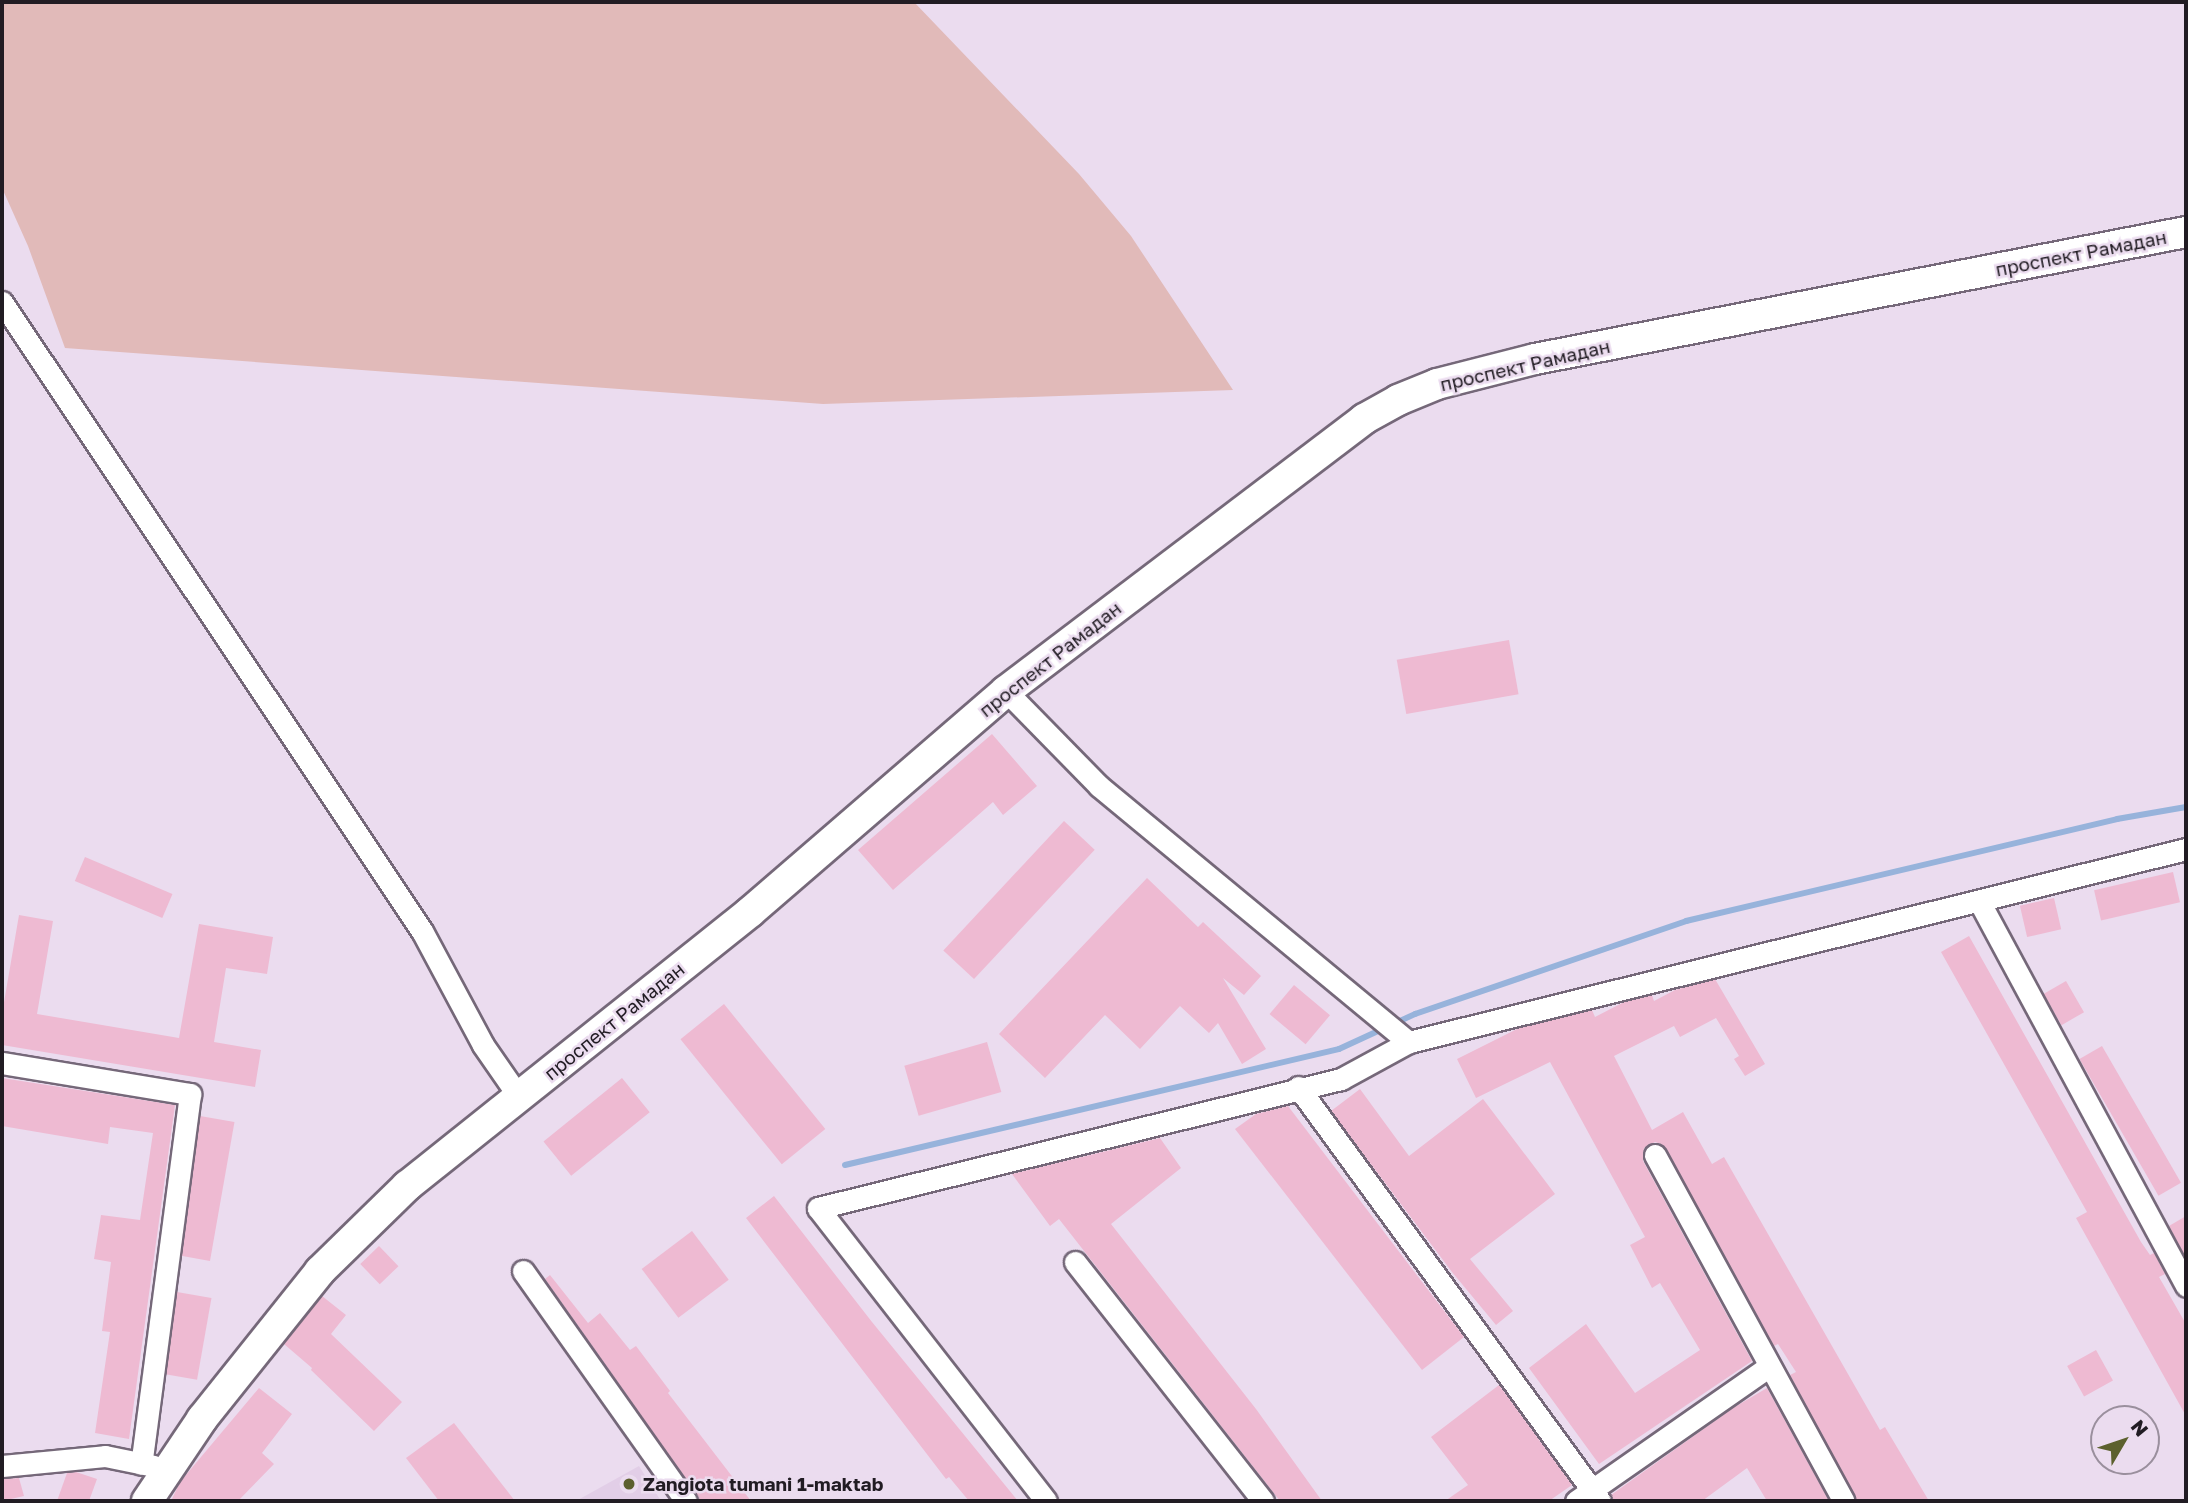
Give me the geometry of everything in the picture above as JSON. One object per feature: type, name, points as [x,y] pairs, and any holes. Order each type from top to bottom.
[{"type":"main road","name":"проспект Рамадан","points":[[147,1501],[154,1466],[232,1380],[320,1271],[407,1186],[750,912],[1006,691],[1364,419],[1427,388],[1560,354],[2186,232]]},
{"type":"street","points":[[2,302],[422,931],[483,1045],[519,1097]]},
{"type":"street","points":[[1006,691],[1099,786],[1402,1037]]},
{"type":"street","points":[[1046,1501],[818,1208],[1298,1087],[1341,1079],[1402,1037],[1979,901],[2186,849]]},
{"type":"street","points":[[1979,901],[2186,1286]]},
{"type":"street","points":[[2,1063],[190,1094],[154,1466],[104,1456],[2,1466]]},
{"type":"street","points":[[1298,1087],[1589,1497],[1768,1367]]},
{"type":"street","points":[[1655,1155],[1768,1367],[1844,1501]]},
{"type":"street","points":[[1075,1262],[1264,1501]]},
{"type":"street","points":[[523,1271],[686,1501]]},
{"type":"shaded area","points":[[2,2],[914,2],[1079,174],[1131,236],[1233,390],[823,404],[65,348],[28,246],[2,188]]},
{"type":"shaded area","name":"Zangiota tumani 1-maktab","points":[[639,1466],[661,1501],[576,1501]]},
{"type":"building","points":[[1509,640],[1519,694],[1406,714],[1397,660]]},
{"type":"building","points":[[992,734],[1037,786],[1003,815],[993,802],[893,890],[858,850]]},
{"type":"building","points":[[1064,821],[1095,850],[974,979],[943,950]]},
{"type":"building","points":[[85,857],[172,894],[162,918],[75,881]]},
{"type":"building","points":[[2173,872],[2180,902],[2101,920],[2094,890]]},
{"type":"building","points":[[1147,878],[1198,927],[1203,922],[1261,976],[1244,995],[1223,978],[1266,1049],[1242,1064],[1218,1023],[1209,1033],[1180,1006],[1140,1049],[1105,1015],[1045,1078],[999,1034]]},
{"type":"building","points":[[2054,898],[2061,929],[2027,937],[2020,906]]},
{"type":"building","points":[[19,915],[53,921],[37,1014],[179,1038],[199,924],[273,937],[267,974],[226,968],[214,1042],[261,1050],[255,1087],[2,1045],[2,1014]]},
{"type":"building","points":[[1969,936],[2141,1242],[2150,1255],[2154,1253],[2165,1274],[2159,1277],[2186,1324],[2186,1416],[2076,1218],[2087,1212],[1941,952]]},
{"type":"building","points":[[1715,979],[1765,1064],[1745,1076],[1734,1059],[1739,1056],[1716,1018],[1680,1037],[1674,1026],[1614,1056],[1652,1130],[1683,1112],[1712,1164],[1724,1157],[1880,1430],[1885,1427],[1929,1501],[1857,1501],[1790,1375],[1796,1372],[1778,1344],[1774,1346],[1661,1144],[1655,1142],[1644,1148],[1643,1161],[1752,1361],[1599,1464],[1529,1368],[1586,1324],[1635,1393],[1700,1350],[1660,1283],[1652,1288],[1630,1245],[1645,1237],[1550,1062],[1476,1098],[1457,1059],[1519,1028],[1592,1010],[1595,1017],[1624,1002],[1652,995],[1654,1001],[1675,990]]},
{"type":"building","points":[[2066,981],[2084,1012],[2061,1025],[2043,994]]},
{"type":"building","points":[[1294,985],[1330,1015],[1306,1044],[1270,1014]]},
{"type":"building","points":[[724,1004],[825,1129],[782,1164],[680,1039]]},
{"type":"building","points":[[987,1042],[1001,1092],[919,1116],[904,1066]]},
{"type":"building","points":[[2102,1046],[2181,1183],[2158,1196],[2079,1059]]},
{"type":"building","points":[[2,1078],[175,1105],[129,1439],[95,1433],[110,1332],[102,1331],[111,1262],[94,1259],[101,1215],[140,1220],[153,1133],[110,1127],[108,1144],[2,1126]]},
{"type":"building","points":[[622,1078],[650,1112],[571,1176],[544,1142]]},
{"type":"building","points":[[1360,1089],[1409,1156],[1483,1099],[1555,1194],[1470,1259],[1513,1311],[1496,1325],[1452,1272],[1331,1111]]},
{"type":"building","points":[[1288,1106],[1464,1337],[1422,1370],[1235,1129],[1256,1114]]},
{"type":"building","points":[[200,1116],[234,1122],[210,1261],[176,1255]]},
{"type":"building","points":[[1160,1138],[1181,1168],[1111,1224],[1256,1409],[1322,1501],[1280,1501],[1059,1219],[1050,1226],[1012,1174]]},
{"type":"building","points":[[774,1196],[872,1322],[1018,1501],[969,1501],[949,1477],[946,1479],[746,1218]]},
{"type":"building","points":[[2186,1216],[2186,1259],[2169,1226]]},
{"type":"building","points":[[692,1231],[729,1280],[678,1318],[642,1269]]},
{"type":"building","points":[[379,1246],[398,1266],[380,1284],[360,1264]]},
{"type":"building","points":[[550,1275],[588,1323],[600,1313],[630,1350],[636,1346],[670,1391],[668,1393],[751,1501],[701,1501],[545,1279]]},
{"type":"building","points":[[177,1292],[211,1298],[197,1380],[163,1374]]},
{"type":"building","points":[[322,1296],[346,1315],[331,1334],[402,1402],[374,1431],[311,1370],[312,1368],[284,1344]]},
{"type":"building","points":[[2096,1350],[2113,1381],[2084,1397],[2067,1366]]},
{"type":"building","points":[[1499,1385],[1572,1485],[1549,1501],[1445,1501],[1468,1485],[1431,1437]]},
{"type":"building","points":[[259,1388],[292,1414],[262,1453],[274,1464],[238,1501],[171,1501],[180,1482]]},
{"type":"building","points":[[1767,1388],[1829,1501],[1767,1501],[1747,1468],[1702,1501],[1613,1501],[1611,1495],[1733,1408]]},
{"type":"building","points":[[454,1423],[515,1501],[439,1501],[406,1458]]},
{"type":"building","points":[[76,1472],[97,1479],[89,1501],[57,1501],[67,1473]]},
{"type":"building","points":[[19,1478],[24,1496],[2,1501],[2,1479]]},
{"type":"waterway","points":[[845,1165],[1339,1049],[1415,1014],[1686,921],[2117,819],[2186,807]]},
{"type":"place","name":"Zangiota tumani 1-maktab","points":[[629,1484]]}]
